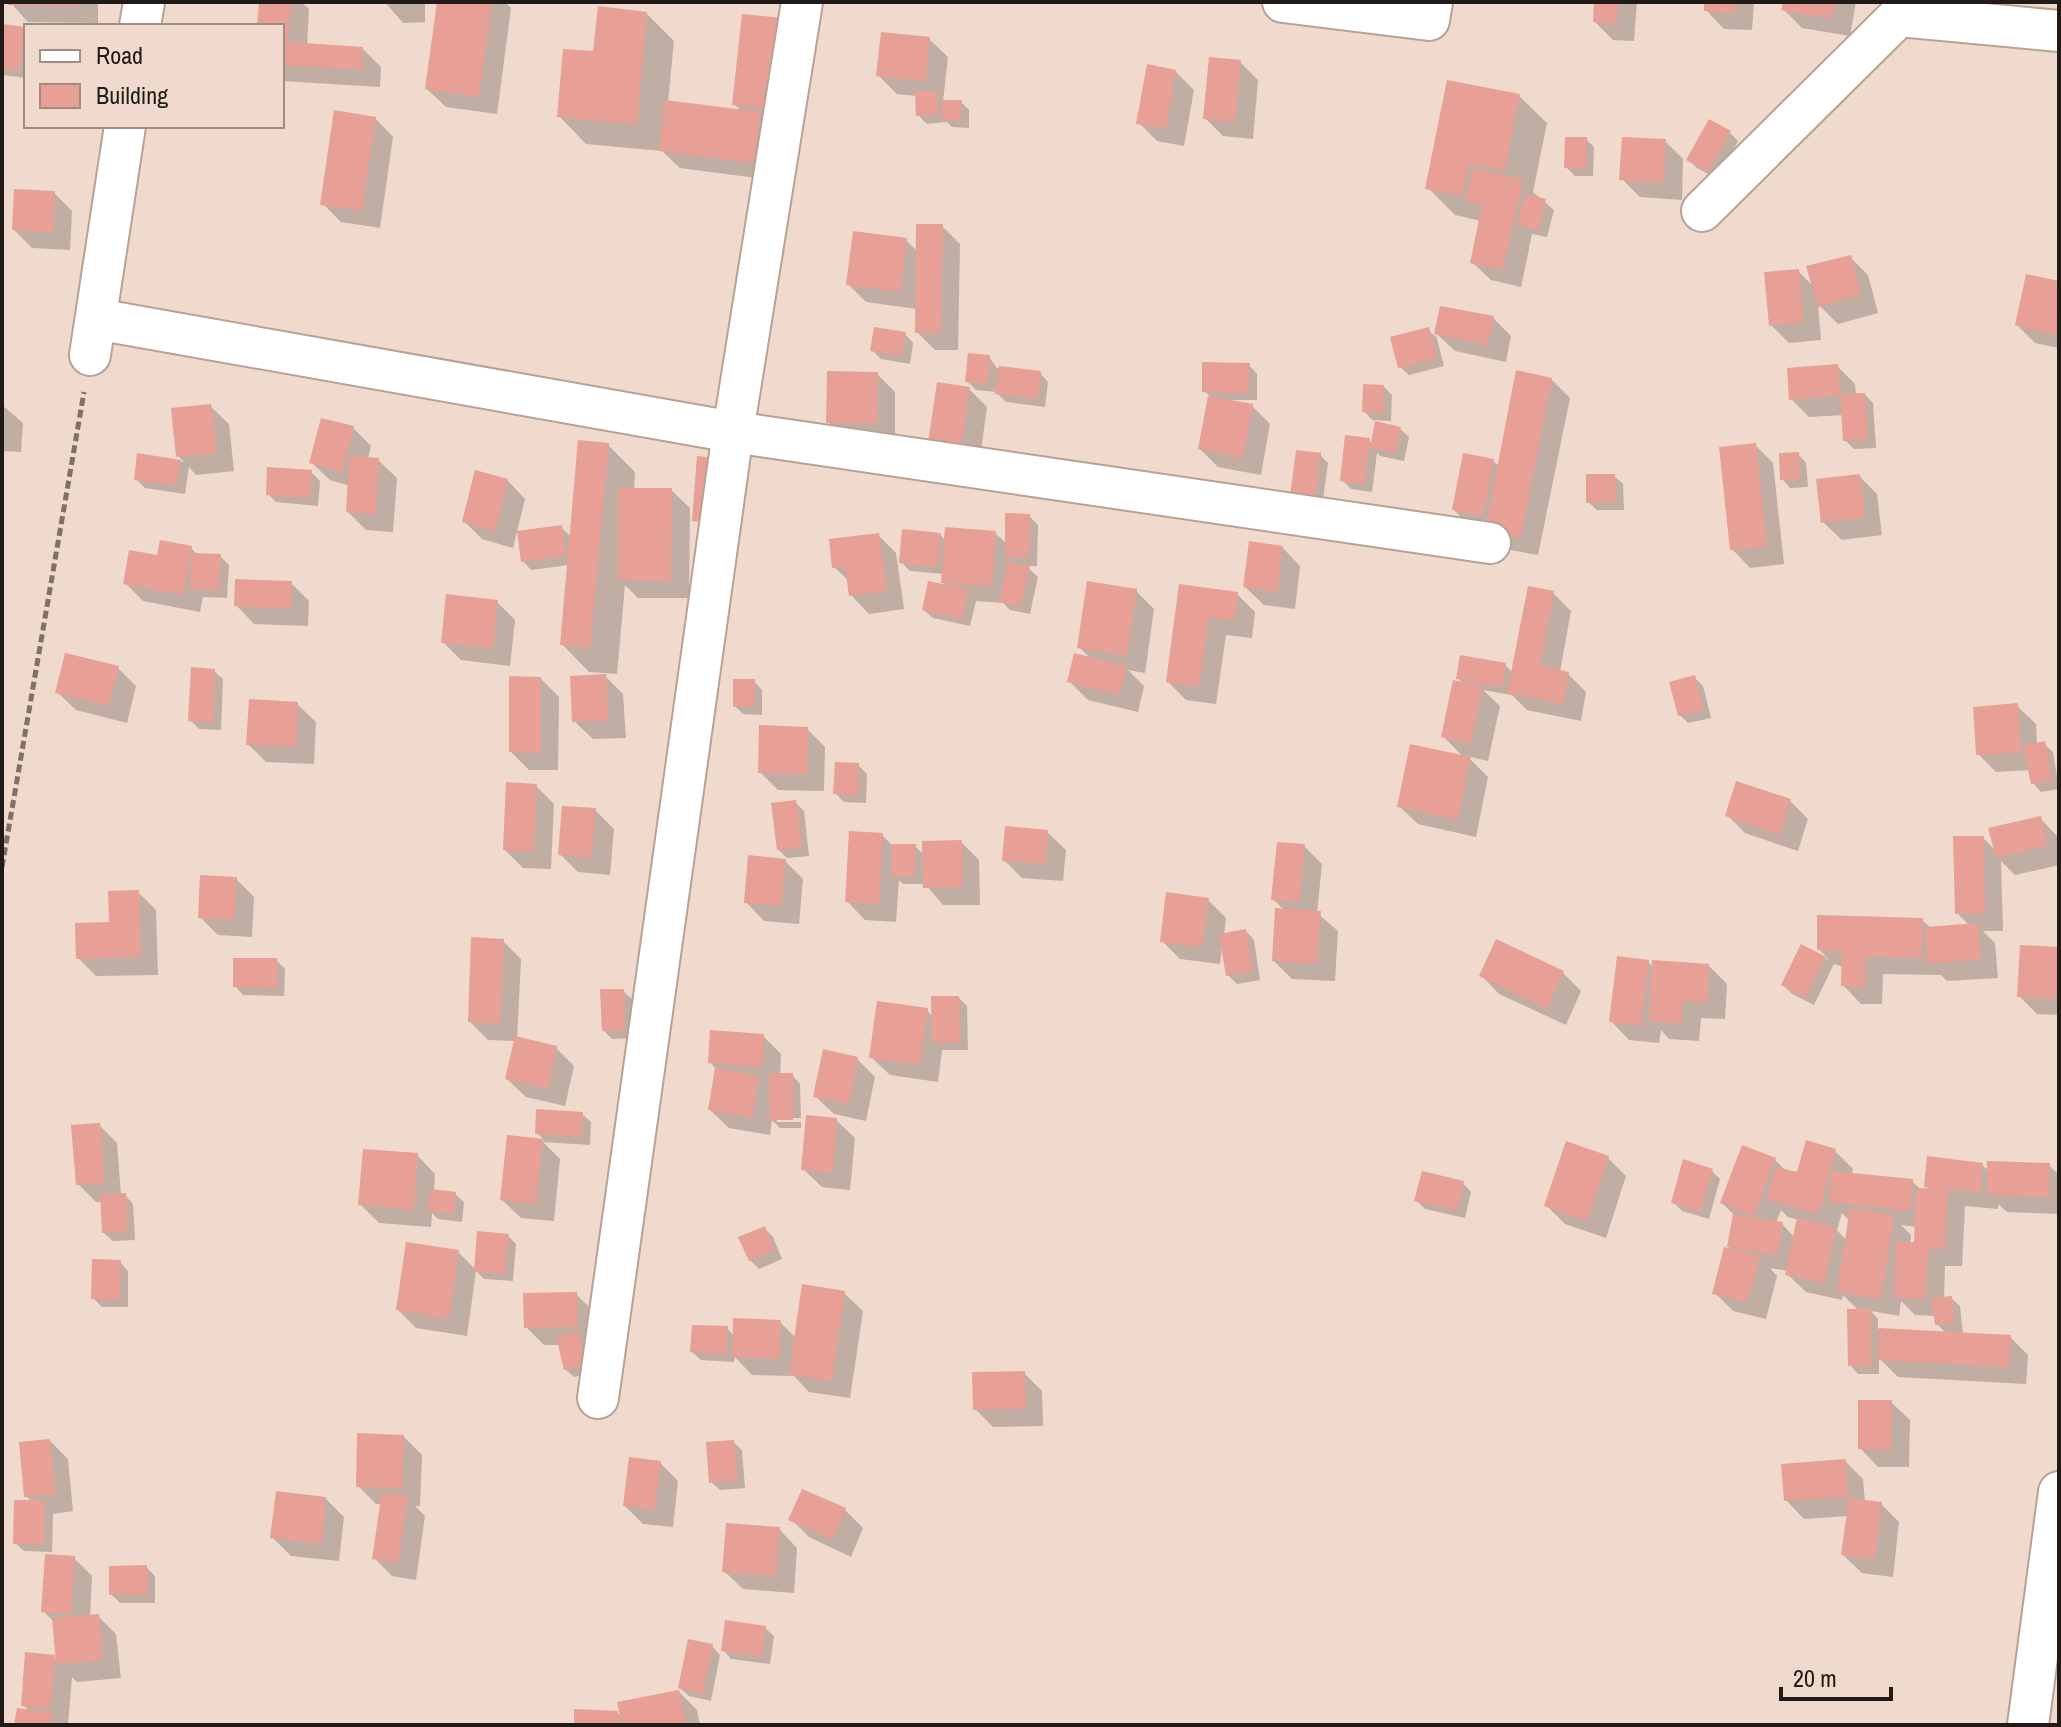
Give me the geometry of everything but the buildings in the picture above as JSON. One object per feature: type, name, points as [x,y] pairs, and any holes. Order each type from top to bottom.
[{"type":"street","points":[[140,24],[144,2]]},
{"type":"street","points":[[598,1398],[733,432],[802,2]]},
{"type":"street","points":[[1283,2],[1429,20],[1432,2]]},
{"type":"street","points":[[1702,211],[1906,9],[2059,31]]},
{"type":"street","points":[[125,128],[93,337],[1490,543]]},
{"type":"street","points":[[2028,1725],[2059,1492]]},
{"type":"path","points":[[2,867],[93,337]]}]
